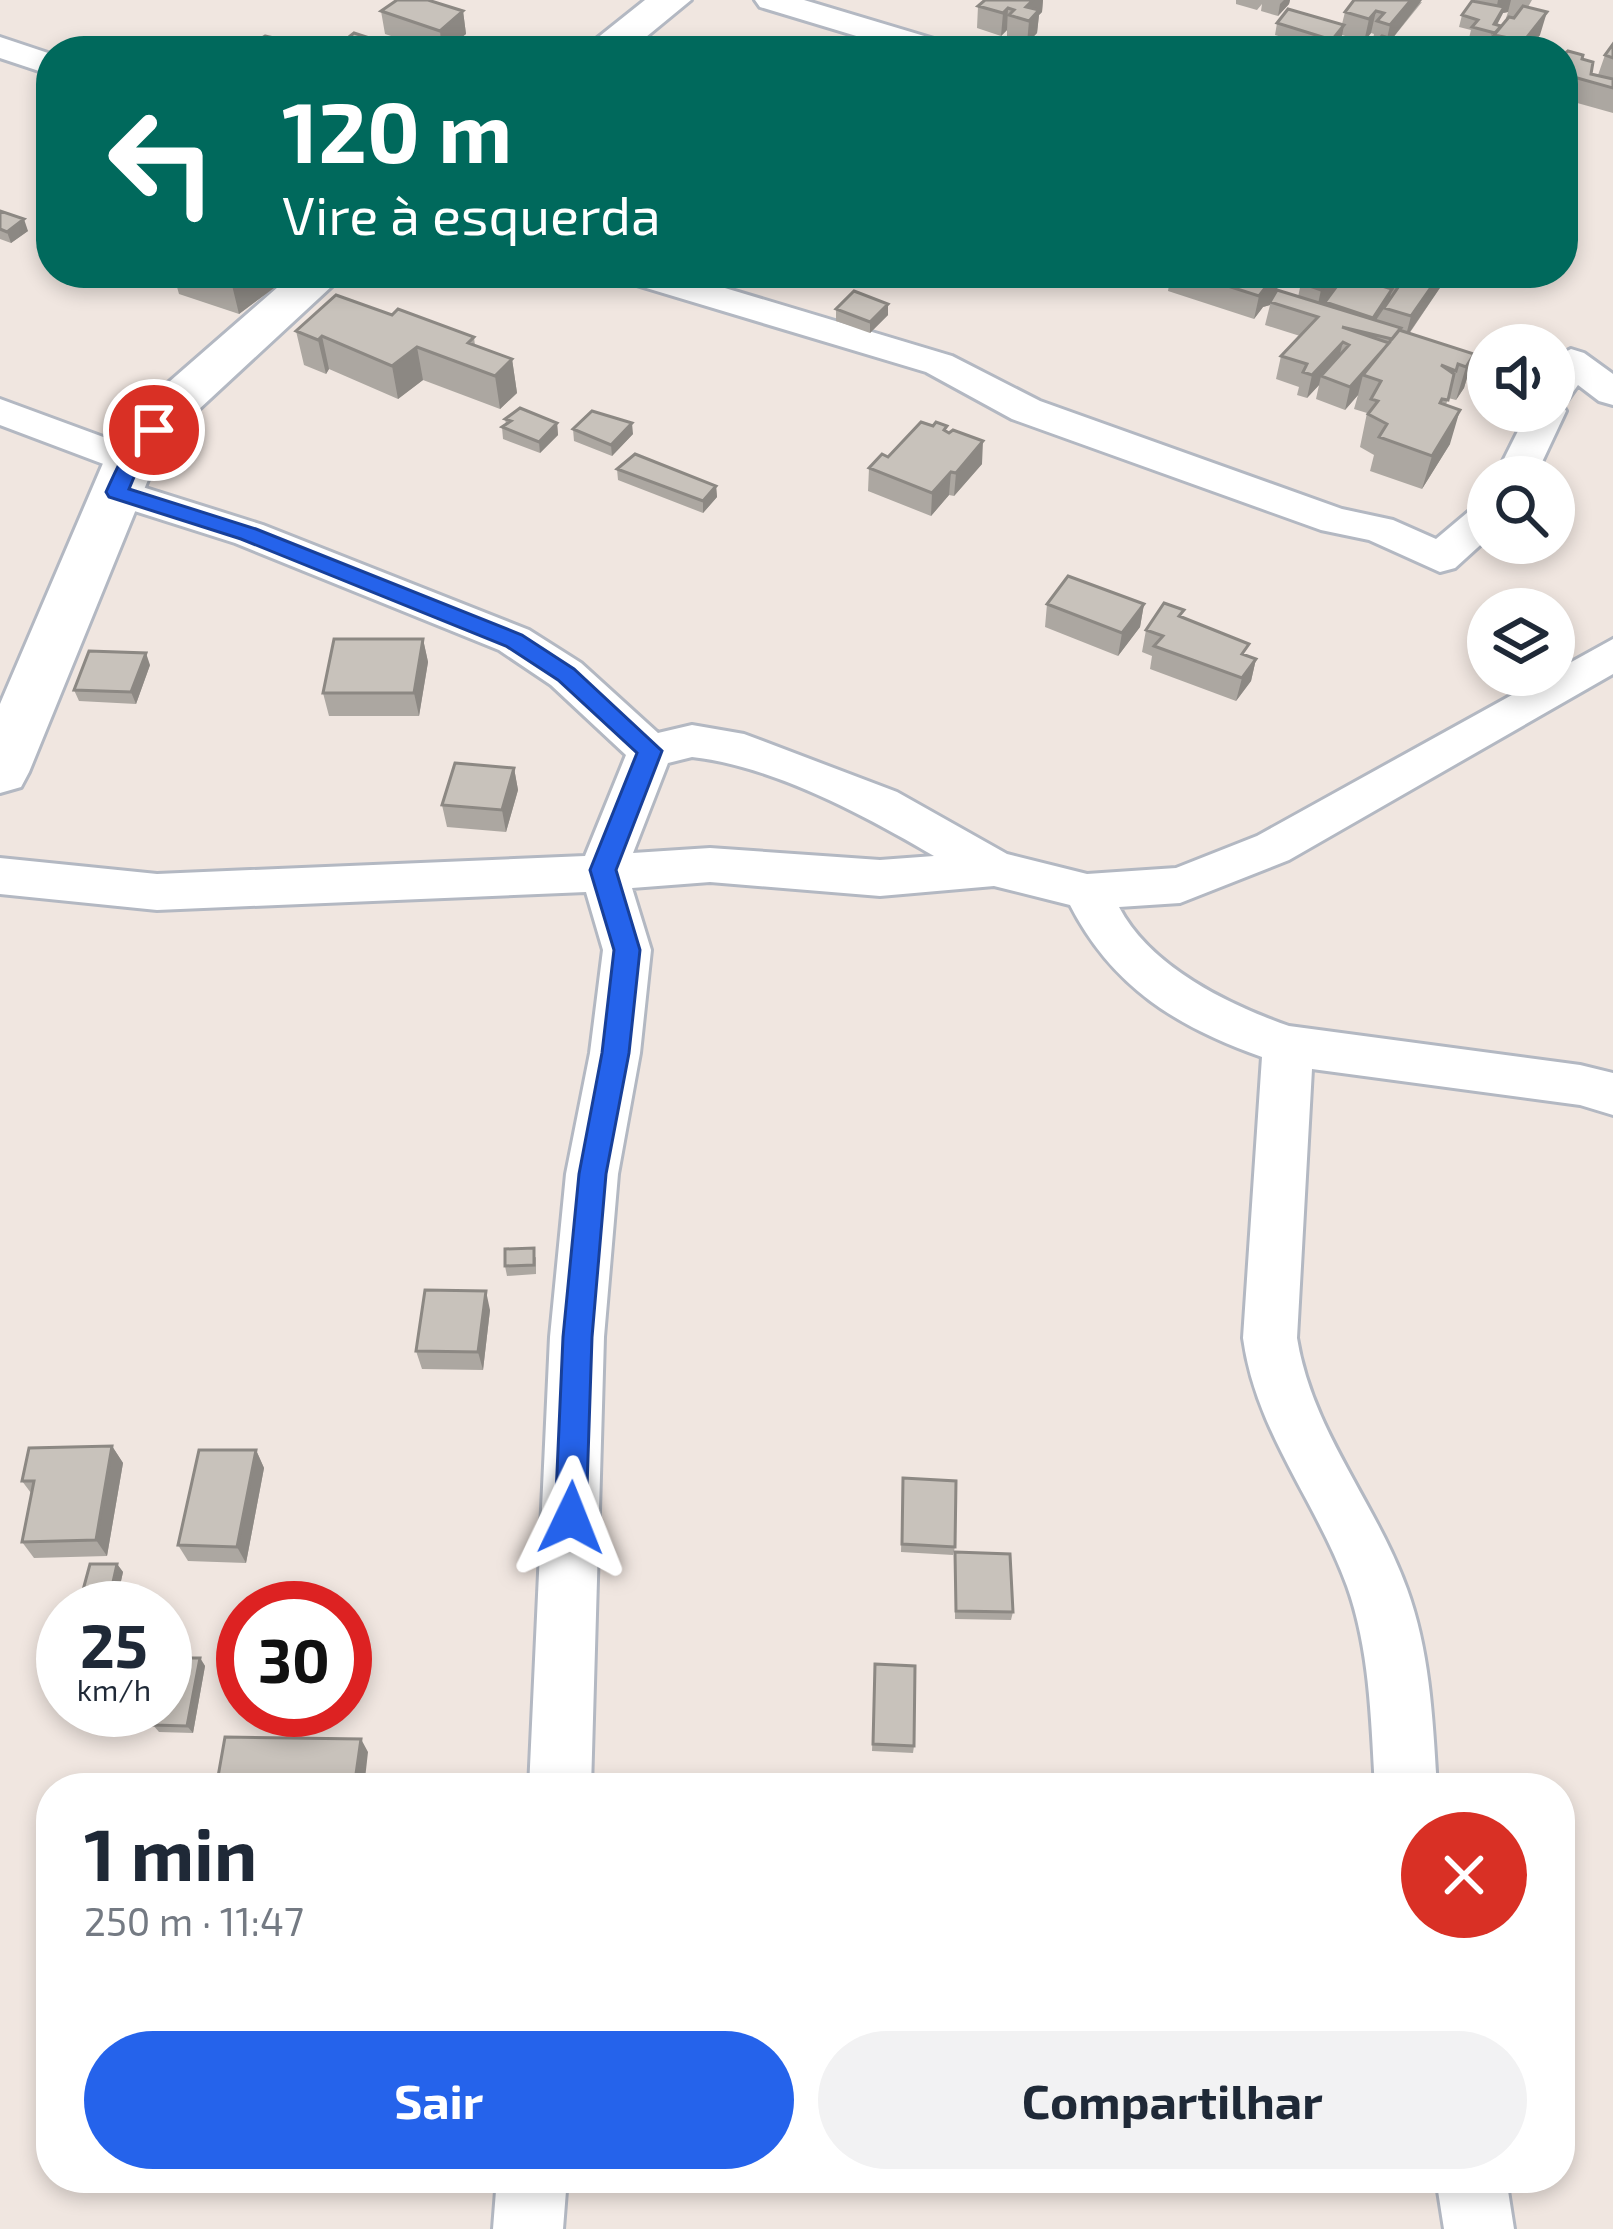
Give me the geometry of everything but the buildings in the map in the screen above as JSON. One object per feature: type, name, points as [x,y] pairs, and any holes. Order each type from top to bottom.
[{"type":"street","points":[[622,36],[670,0]]},
{"type":"street","points":[[771,0],[890,36]]},
{"type":"street","points":[[0,47],[36,60]]},
{"type":"street","points":[[0,772],[124,476],[179,400],[305,288]]},
{"type":"street","points":[[686,288],[939,364],[1026,410],[1335,521],[1379,529],[1439,558],[1467,534]]},
{"type":"street","points":[[1575,364],[1613,393]]},
{"type":"street","points":[[0,411],[249,534],[514,640],[566,674],[650,751]]},
{"type":"street","points":[[650,751],[692,741],[728,745],[881,804],[994,868],[1087,892],[1180,885],[1273,848],[1546,698],[1613,654]]},
{"type":"street","points":[[561,1773],[578,1337],[592,1174],[616,1053],[627,950],[603,870],[650,751]]},
{"type":"street","points":[[0,877],[157,892],[710,866],[880,878],[994,868]]},
{"type":"street","points":[[1087,892],[1111,938],[1162,985],[1240,1029],[1288,1046],[1541,1079],[1613,1094]]},
{"type":"street","points":[[1288,1046],[1270,1337],[1273,1374],[1289,1422],[1370,1567],[1394,1654],[1405,1773]]},
{"type":"street","points":[[527,2229],[531,2193]]},
{"type":"street","points":[[1473,2193],[1479,2229]]},
{"type":"route","points":[[154,430],[130,461],[117,492],[249,534],[514,640],[566,674],[650,751],[603,870],[627,950],[616,1053],[592,1174],[578,1337],[571,1518]]}]
